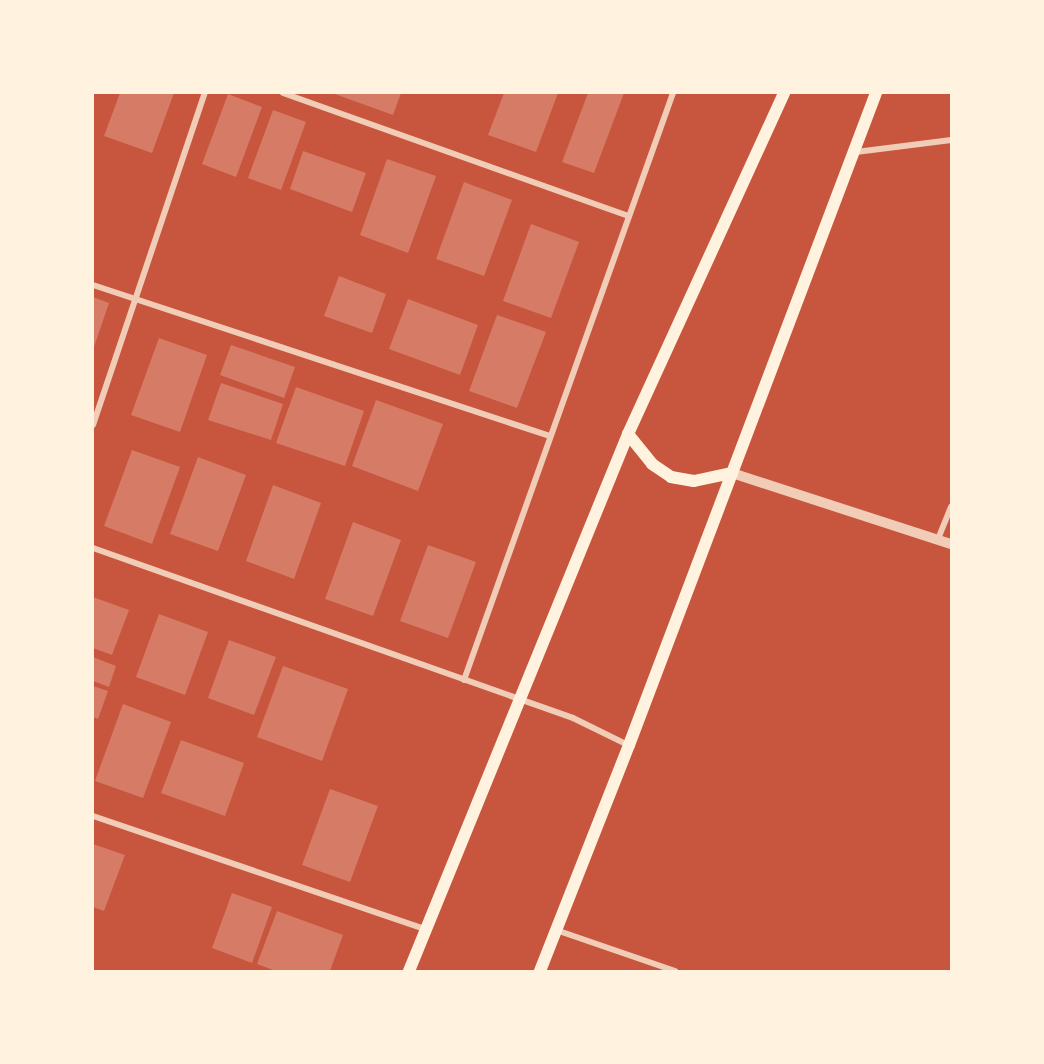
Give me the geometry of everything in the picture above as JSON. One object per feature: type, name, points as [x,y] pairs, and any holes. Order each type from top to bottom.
[{"type":"main road","points":[[409,971],[424,929],[521,699],[628,434],[784,93]]},
{"type":"main road","points":[[540,971],[629,745],[876,93]]},
{"type":"main road","points":[[628,434],[652,464],[671,477],[694,481],[732,473]]},
{"type":"street","points":[[93,426],[205,93]]},
{"type":"street","points":[[283,93],[628,216]]},
{"type":"street","points":[[464,680],[673,93]]},
{"type":"street","points":[[855,152],[951,140]]},
{"type":"street","points":[[93,285],[549,436]]},
{"type":"street","points":[[732,473],[951,544]]},
{"type":"street","points":[[938,539],[951,507]]},
{"type":"street","points":[[93,548],[573,718],[629,745]]},
{"type":"street","points":[[93,816],[424,929]]},
{"type":"street","points":[[555,930],[675,971]]},
{"type":"building","points":[[120,93],[174,93],[152,153],[104,136]]},
{"type":"building","points":[[332,93],[401,93],[393,115]]},
{"type":"building","points":[[504,93],[558,93],[536,152],[488,135]]},
{"type":"building","points":[[588,93],[624,93],[594,173],[562,162]]},
{"type":"building","points":[[228,94],[262,107],[236,177],[202,164]]},
{"type":"building","points":[[273,110],[306,122],[281,190],[248,178]]},
{"type":"building","points":[[303,151],[366,173],[352,212],[290,189]]},
{"type":"building","points":[[387,159],[436,176],[408,253],[360,235]]},
{"type":"building","points":[[464,182],[512,200],[484,276],[436,259]]},
{"type":"building","points":[[531,224],[579,242],[551,318],[503,301]]},
{"type":"building","points":[[339,276],[386,294],[372,333],[324,316]]},
{"type":"building","points":[[93,297],[109,303],[93,350]]},
{"type":"building","points":[[408,299],[478,325],[460,375],[389,349]]},
{"type":"building","points":[[497,315],[546,332],[517,408],[469,391]]},
{"type":"building","points":[[159,338],[207,355],[180,432],[131,415]]},
{"type":"building","points":[[231,345],[295,367],[284,398],[220,375]]},
{"type":"building","points":[[221,383],[283,404],[271,440],[208,420]]},
{"type":"building","points":[[296,387],[364,411],[345,466],[276,443]]},
{"type":"building","points":[[376,400],[443,424],[418,491],[352,466]]},
{"type":"building","points":[[132,450],[180,467],[152,544],[104,526]]},
{"type":"building","points":[[198,457],[246,475],[218,551],[170,534]]},
{"type":"building","points":[[273,485],[321,503],[294,579],[246,561]]},
{"type":"building","points":[[353,522],[401,540],[373,616],[325,599]]},
{"type":"building","points":[[428,545],[476,562],[448,638],[400,621]]},
{"type":"building","points":[[93,597],[129,610],[112,655],[93,648]]},
{"type":"building","points":[[159,614],[208,632],[185,695],[136,677]]},
{"type":"building","points":[[229,640],[276,657],[254,715],[208,698]]},
{"type":"building","points":[[93,657],[116,666],[109,687],[93,681]]},
{"type":"building","points":[[283,666],[348,689],[322,761],[257,737]]},
{"type":"building","points":[[93,686],[108,691],[98,719],[93,717]]},
{"type":"building","points":[[123,704],[171,722],[143,798],[95,781]]},
{"type":"building","points":[[181,740],[244,763],[225,816],[161,793]]},
{"type":"building","points":[[330,789],[378,806],[350,882],[302,865]]},
{"type":"building","points":[[93,844],[125,855],[104,911],[93,907]]},
{"type":"building","points":[[232,893],[272,907],[252,963],[212,948]]},
{"type":"building","points":[[277,911],[343,935],[330,971],[276,971],[257,964]]}]
